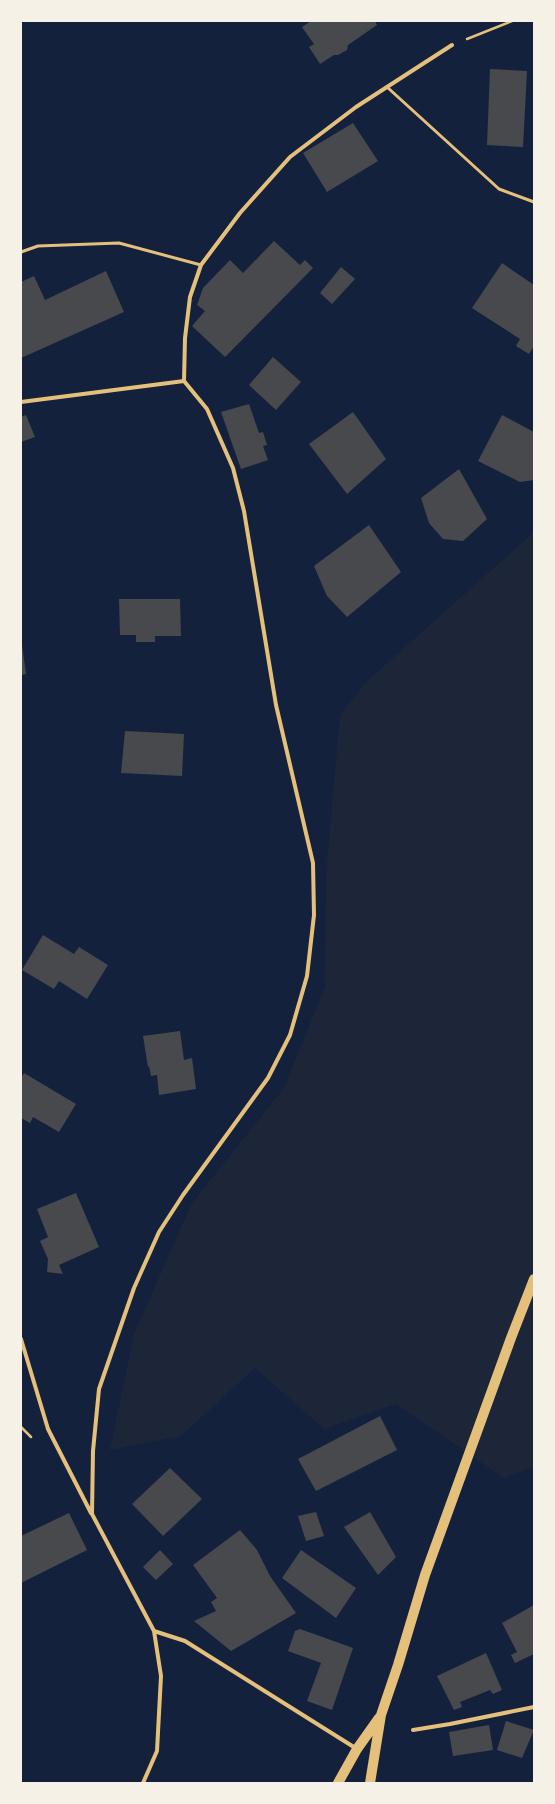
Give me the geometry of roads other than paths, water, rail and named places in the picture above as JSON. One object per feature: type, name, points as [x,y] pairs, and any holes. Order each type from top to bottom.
[{"type":"main road","points":[[370,1783],[381,1715],[398,1665],[425,1575],[510,1338],[534,1279]]},
{"type":"main road","points":[[338,1783],[357,1749],[381,1715]]},
{"type":"street","points":[[92,1514],[93,1451],[99,1388],[134,1288],[159,1232],[183,1195],[268,1078],[290,1035],[307,976],[314,915],[313,863],[276,705],[244,510],[233,468],[208,409],[184,381],[185,338],[190,297],[201,265],[240,213],[290,158],[356,107],[452,45]]},
{"type":"street","points":[[21,402],[184,381]]},
{"type":"street","points":[[21,1339],[48,1429],[154,1631],[162,1676],[157,1750],[143,1783]]},
{"type":"street","points":[[154,1631],[185,1641],[357,1749]]},
{"type":"street","points":[[413,1730],[534,1707]]},
{"type":"lane","points":[[387,87],[499,189],[534,202]]},
{"type":"lane","points":[[21,252],[38,246],[119,243],[201,265]]}]
